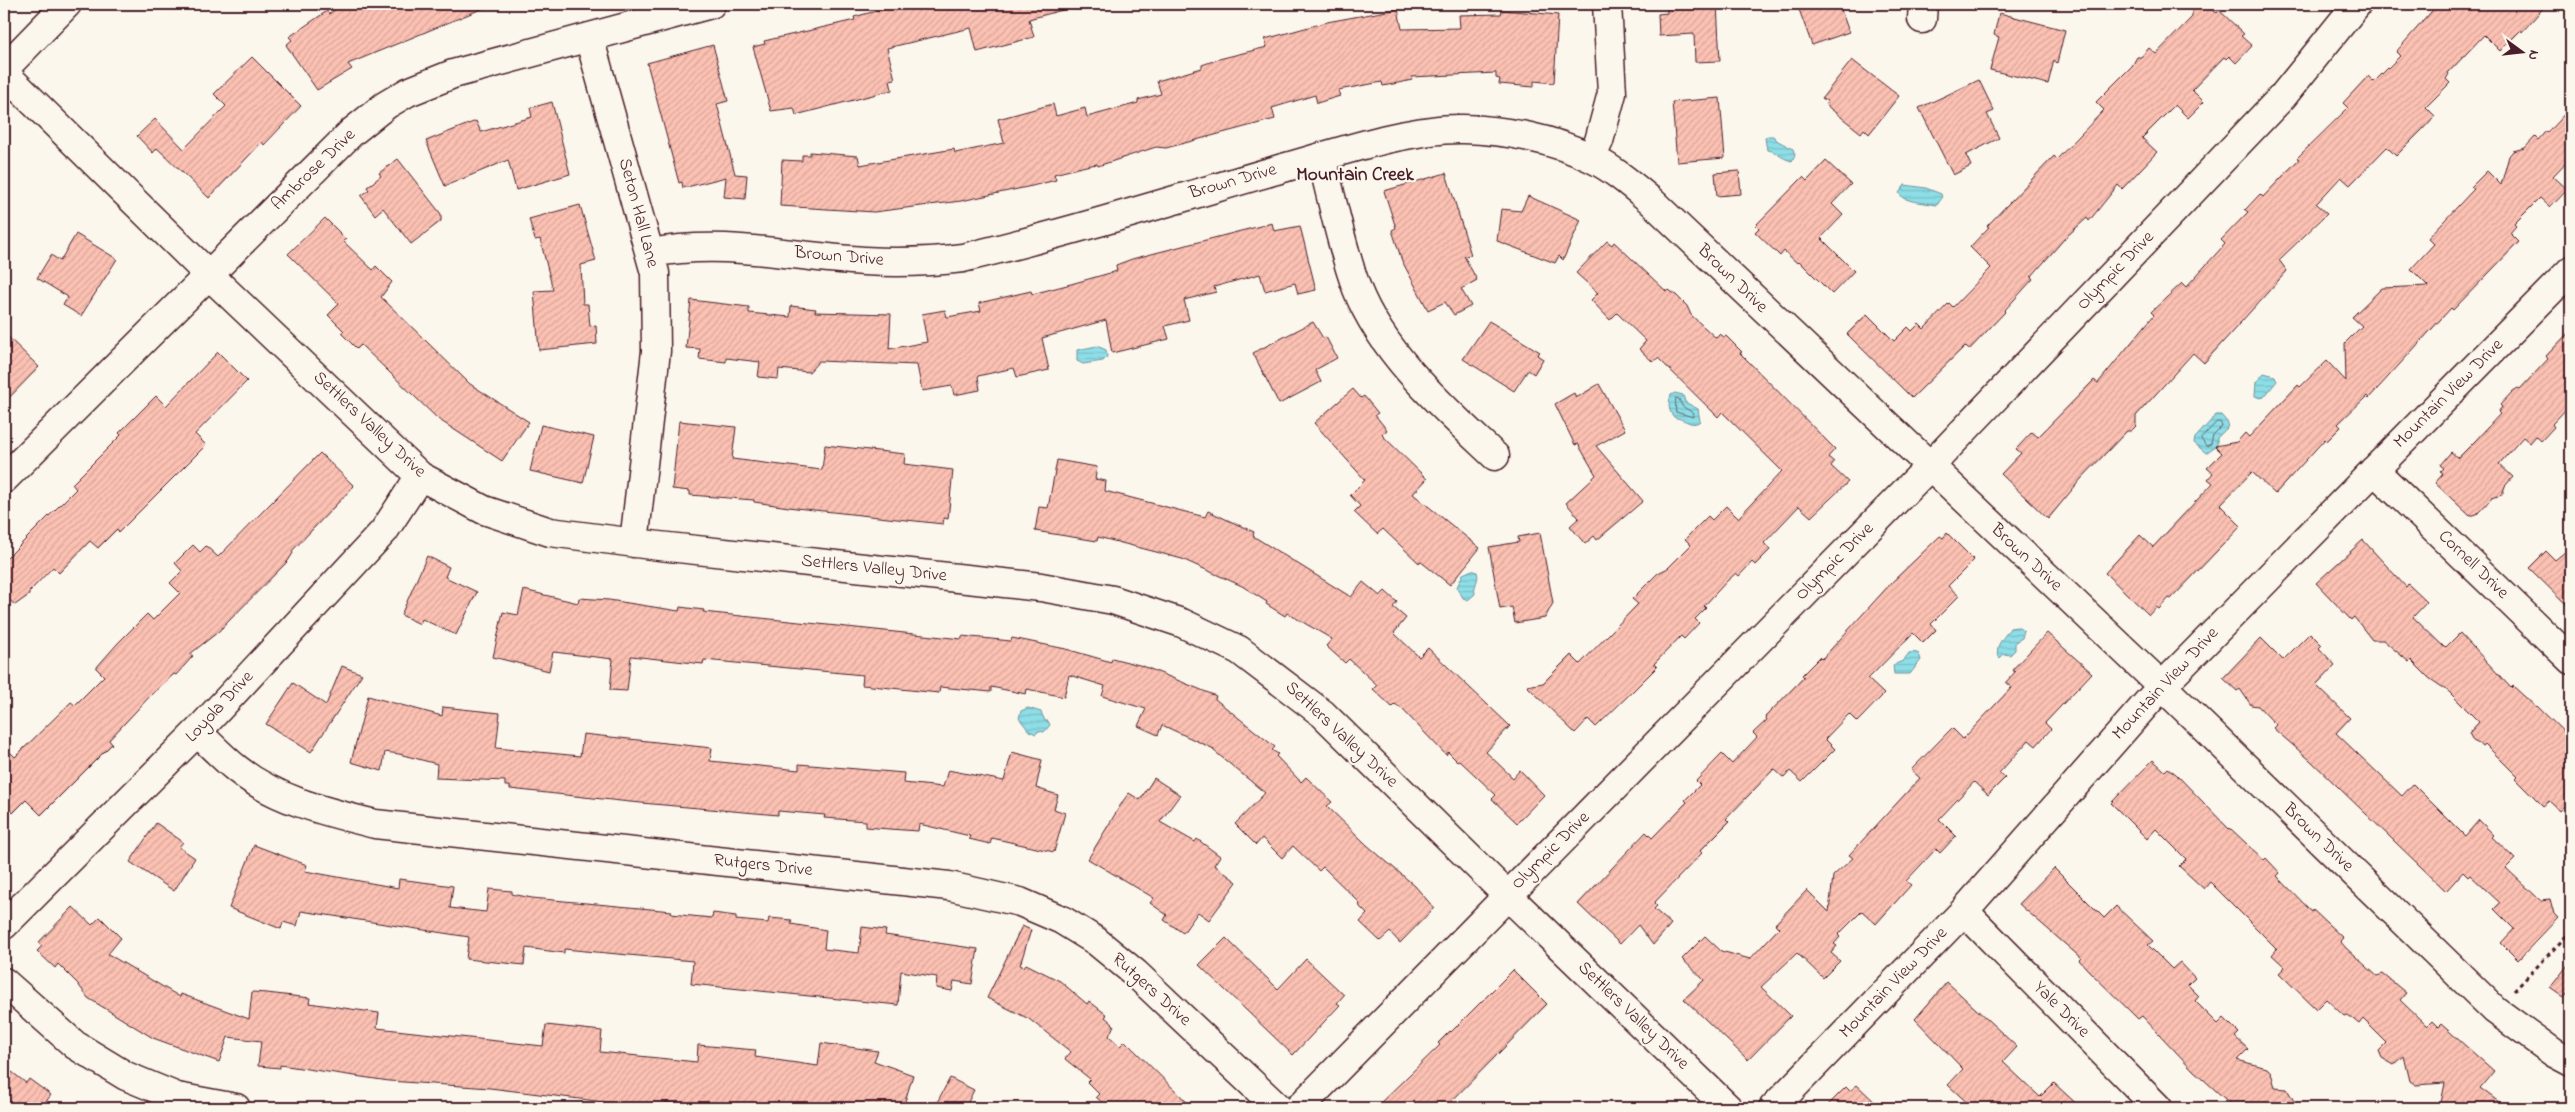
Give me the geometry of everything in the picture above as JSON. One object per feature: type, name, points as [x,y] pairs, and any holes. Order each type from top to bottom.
[{"type":"street","points":[[4,69],[68,4]]},
{"type":"street","name":"Ambrose Drive","points":[[4,479],[352,132],[386,105],[408,92],[454,74],[712,4]]},
{"type":"street","points":[[1591,158],[1599,141],[1612,93],[1607,4]]},
{"type":"street","name":"Olympic Drive","points":[[1298,1108],[1929,467],[2283,96],[2358,4]]},
{"type":"street","name":"Seton Hall Lane","points":[[589,37],[651,253],[655,273],[656,351],[634,542]]},
{"type":"street","name":"Settlers Valley Drive","points":[[4,72],[208,274],[420,476],[484,510],[550,532],[1041,587],[1113,600],[1182,623],[1239,650],[1323,714],[1728,1108]]},
{"type":"street","name":"Brown Drive","points":[[651,253],[686,247],[732,247],[864,261],[928,262],[964,258],[1410,134],[1461,129],[1504,132],[1547,142],[1591,158],[1632,184],[1650,200],[1929,467],[2162,686],[2495,1010],[2554,1053],[2571,1062]]},
{"type":"street","points":[[1322,157],[1358,290],[1377,327],[1437,401],[1495,456]]},
{"type":"street","name":"Mountain View Drive","points":[[1773,1108],[1964,911],[2162,686],[2571,270]]},
{"type":"street","name":"Cornell Drive","points":[[2374,470],[2571,660]]},
{"type":"street","name":"Loyola Drive","points":[[4,924],[197,732],[384,532],[420,476]]},
{"type":"street","name":"Rutgers Drive","points":[[197,732],[238,769],[277,792],[314,808],[375,824],[949,886],[1020,902],[1062,920],[1096,941],[1135,973],[1278,1108]]},
{"type":"street","name":"Yale Drive","points":[[1964,911],[2158,1108]]},
{"type":"street","points":[[4,982],[75,1045],[126,1076],[177,1097],[236,1108]]},
{"type":"path","points":[[2514,991],[2571,931]]},
{"type":"water","points":[[1773,136],[1793,149],[1795,155],[1792,161],[1773,151],[1767,150],[1765,138]]},
{"type":"water","points":[[1905,185],[1926,188],[1941,194],[1942,198],[1937,205],[1903,198],[1899,193]]},
{"type":"water","points":[[1097,346],[1106,350],[1107,357],[1103,361],[1083,364],[1077,361],[1077,350]]},
{"type":"water","points":[[2264,373],[2275,376],[2277,381],[2264,397],[2260,398],[2255,396],[2256,382]]},
{"type":"water","points":[[1675,393],[1683,395],[1685,402],[1698,409],[1700,421],[1691,423],[1673,416],[1669,407],[1669,401],[1671,395]]},
{"type":"water","points":[[2216,415],[2221,415],[2228,423],[2227,428],[2217,438],[2217,445],[2206,453],[2194,443],[2195,438]]},
{"type":"water","points":[[1472,570],[1477,572],[1478,578],[1475,594],[1468,600],[1463,598],[1457,587],[1463,574]]},
{"type":"water","points":[[2017,627],[2024,631],[2022,638],[2015,642],[2015,650],[2010,655],[2004,654],[2000,658],[1997,650],[2000,642],[2010,628]]},
{"type":"water","points":[[1909,653],[1919,654],[1921,660],[1910,674],[1894,674],[1893,665],[1903,661]]},
{"type":"water","points":[[1028,708],[1041,712],[1045,721],[1048,721],[1050,725],[1044,732],[1038,731],[1036,734],[1029,731],[1019,718],[1021,711]]},
{"type":"building","points":[[342,4],[491,5],[348,64],[352,69],[317,90],[286,45],[292,40],[289,37],[327,11],[329,14]]},
{"type":"building","points":[[901,4],[1065,4],[1066,9],[1029,19],[1034,37],[977,52],[971,28],[887,48],[895,79],[890,80],[892,90],[796,115],[794,108],[771,111],[753,47],[765,44],[764,41],[855,20],[854,17]]},
{"type":"building","points":[[1667,4],[1717,4],[1720,61],[1695,62],[1694,34],[1659,36],[1658,14],[1667,13]]},
{"type":"building","points":[[1797,4],[1839,4],[1849,32],[1812,45]]},
{"type":"building","points":[[2204,4],[2217,13],[2219,10],[2244,34],[2241,36],[2252,46],[2236,63],[2229,56],[2226,59],[2224,57],[2192,90],[2204,102],[2188,118],[2175,105],[2142,138],[2157,152],[2122,189],[2118,185],[2089,221],[2087,218],[2065,238],[2031,277],[2033,279],[2005,312],[1969,350],[1965,346],[1912,398],[1847,334],[1867,314],[1894,341],[1908,327],[1912,331],[1919,324],[1924,329],[1949,303],[1953,307],[1991,268],[1970,247],[1989,227],[1987,226],[2054,156],[2057,159],[2104,110],[2096,102],[2132,66],[2137,57],[2141,57],[2149,48],[2156,54],[2192,17],[2192,9],[2200,8]]},
{"type":"building","points":[[2438,4],[2547,4],[2522,32],[2521,30],[2500,51],[2484,35],[2448,73],[2446,79],[2450,83],[2426,107],[2435,116],[2396,156],[2387,147],[2350,185],[2341,177],[2316,204],[2327,214],[2279,260],[2287,271],[2204,363],[2193,353],[2136,416],[2136,426],[2131,431],[2127,431],[2081,479],[2048,519],[2001,474],[2021,453],[2016,449],[2032,432],[2038,437],[2094,380],[2098,383],[2154,315],[2151,312],[2182,283],[2186,287],[2225,244],[2221,240],[2248,212],[2245,210],[2260,194],[2263,197],[2299,159],[2297,158],[2348,108],[2343,103],[2368,76],[2374,82],[2400,56],[2396,52]]},
{"type":"building","points":[[1398,9],[1402,29],[1460,28],[1459,15],[1501,14],[1502,10],[1558,15],[1554,83],[1534,81],[1534,87],[1499,84],[1500,79],[1496,78],[1496,73],[1411,77],[1412,80],[1383,86],[1382,82],[1338,90],[1340,96],[1317,103],[1315,95],[1272,108],[1275,119],[1166,148],[1156,147],[1098,166],[1097,164],[1086,166],[1054,174],[1056,180],[961,201],[874,212],[780,206],[782,160],[802,161],[802,155],[810,155],[810,152],[858,156],[860,165],[954,149],[955,153],[1004,143],[998,119],[1053,104],[1056,116],[1085,108],[1087,117],[1138,103],[1138,100],[1161,94],[1157,81],[1202,68],[1202,65],[1219,59],[1267,47],[1265,39],[1327,22]]},
{"type":"building","points":[[1999,13],[2065,30],[2057,63],[2054,60],[2048,84],[1990,70],[1999,37],[1994,35]]},
{"type":"building","points":[[713,45],[728,101],[717,104],[735,174],[747,175],[745,199],[724,197],[726,177],[683,188],[682,182],[679,183],[647,63]]},
{"type":"building","points":[[252,57],[301,106],[264,145],[262,142],[209,198],[157,148],[153,153],[137,136],[155,119],[184,149],[226,106],[214,94]]},
{"type":"building","points":[[1852,60],[1899,96],[1869,134],[1864,129],[1861,133],[1826,105],[1828,102],[1822,98]]},
{"type":"building","points":[[1979,80],[1994,111],[1987,114],[1999,138],[1966,155],[1971,166],[1953,175],[1919,108]]},
{"type":"building","points":[[1720,98],[1725,158],[1677,162],[1672,102]]},
{"type":"building","points":[[552,102],[570,174],[516,190],[508,160],[445,186],[426,141],[476,121],[481,132],[532,117],[530,108]]},
{"type":"building","points":[[2571,107],[2571,157],[2553,176],[2567,189],[2550,207],[2540,198],[2514,224],[2516,226],[2510,233],[2519,242],[2453,310],[2451,308],[2369,398],[2367,396],[2338,424],[2341,427],[2327,441],[2325,439],[2275,494],[2252,472],[2220,505],[2241,526],[2171,599],[2169,598],[2159,609],[2156,607],[2149,615],[2105,573],[2140,535],[2153,547],[2213,483],[2208,479],[2213,473],[2207,468],[2222,453],[2215,446],[2237,442],[2245,433],[2249,437],[2298,385],[2300,387],[2327,361],[2346,381],[2345,343],[2362,326],[2352,317],[2382,288],[2428,286],[2411,269],[2434,244],[2428,238],[2474,189],[2471,187],[2487,171],[2501,185],[2509,156],[2513,151],[2525,148],[2535,137],[2538,140]]},
{"type":"building","points":[[398,159],[441,214],[441,221],[411,244],[383,208],[375,215],[361,196],[369,190],[367,187],[381,176],[379,173]]},
{"type":"building","points":[[1826,161],[1851,184],[1832,204],[1843,215],[1821,238],[1854,271],[1832,294],[1799,261],[1797,263],[1784,251],[1780,256],[1755,232],[1759,228],[1756,225],[1803,177],[1807,181]]},
{"type":"building","points":[[1739,171],[1741,194],[1717,196],[1715,173]]},
{"type":"building","points":[[1446,173],[1471,255],[1464,256],[1477,280],[1461,289],[1471,306],[1454,315],[1445,302],[1428,310],[1402,261],[1392,230],[1396,228],[1384,191]]},
{"type":"building","points":[[1528,196],[1581,220],[1563,260],[1559,256],[1555,263],[1497,241],[1501,209],[1521,211]]},
{"type":"building","points":[[580,205],[596,261],[581,265],[583,304],[588,304],[590,326],[596,325],[597,344],[539,350],[534,291],[553,290],[540,239],[535,240],[529,219]]},
{"type":"building","points":[[325,218],[346,239],[343,241],[373,270],[376,266],[392,282],[381,297],[470,384],[529,422],[502,461],[438,419],[361,345],[357,349],[341,333],[344,331],[328,315],[339,304],[288,254]]},
{"type":"building","points":[[1272,223],[1274,231],[1300,226],[1316,290],[1298,294],[1295,283],[1265,291],[1260,274],[1214,287],[1216,292],[1184,300],[1189,320],[1165,326],[1169,339],[1112,353],[1106,320],[1042,338],[1049,370],[1017,377],[1014,368],[978,376],[980,390],[954,395],[952,386],[922,391],[917,365],[819,361],[809,372],[779,369],[778,379],[758,377],[760,362],[726,358],[726,362],[699,359],[700,349],[686,348],[691,300],[749,307],[749,313],[790,317],[791,306],[816,309],[815,312],[891,314],[889,349],[927,342],[922,314],[945,310],[947,317],[981,311],[979,303],[1031,291],[1032,294],[1071,284],[1117,271],[1116,265],[1132,259]]},
{"type":"building","points":[[76,234],[117,259],[81,316],[63,305],[68,297],[37,278],[51,255],[60,261]]},
{"type":"building","points":[[1607,241],[1612,245],[1614,242],[1667,292],[1669,290],[1676,295],[1687,306],[1691,315],[1716,338],[1720,334],[1724,337],[1726,336],[1742,352],[1740,353],[1835,449],[1828,457],[1834,462],[1831,466],[1848,482],[1811,517],[1799,506],[1764,543],[1770,550],[1755,565],[1752,562],[1739,576],[1736,573],[1727,581],[1695,619],[1699,623],[1684,639],[1681,636],[1654,664],[1657,667],[1596,727],[1588,719],[1575,733],[1527,686],[1543,683],[1571,655],[1580,664],[1638,604],[1632,599],[1658,573],[1668,568],[1691,545],[1685,539],[1708,516],[1712,520],[1726,506],[1738,518],[1782,471],[1722,412],[1718,417],[1658,358],[1653,362],[1639,349],[1646,341],[1617,313],[1610,320],[1591,300],[1598,293],[1576,273]]},
{"type":"building","points":[[1489,321],[1540,352],[1537,355],[1543,359],[1534,374],[1528,370],[1514,391],[1463,359]]},
{"type":"building","points":[[1313,322],[1323,338],[1326,337],[1337,358],[1315,370],[1321,382],[1279,404],[1253,353]]},
{"type":"building","points":[[2571,330],[2571,404],[2552,424],[2554,427],[2541,441],[2536,436],[2530,443],[2523,437],[2499,464],[2513,477],[2505,486],[2502,495],[2492,498],[2477,514],[2470,516],[2435,483],[2443,474],[2440,472],[2444,468],[2440,465],[2451,452],[2458,458],[2475,441],[2500,414],[2498,412],[2502,407],[2500,405],[2513,391],[2518,388],[2520,389],[2548,359],[2546,356]]},
{"type":"building","points":[[4,333],[39,367],[4,403]]},
{"type":"building","points":[[218,352],[247,381],[195,434],[206,445],[119,532],[117,529],[98,548],[90,541],[59,573],[53,567],[29,592],[29,595],[15,605],[4,595],[4,561],[76,489],[72,484],[121,435],[119,433],[156,396],[166,406]]},
{"type":"building","points":[[1599,384],[1625,430],[1596,446],[1643,501],[1597,540],[1594,536],[1585,544],[1570,526],[1579,518],[1566,503],[1596,475],[1578,444],[1575,445],[1555,404],[1574,393],[1576,398]]},
{"type":"building","points":[[1353,389],[1361,398],[1364,396],[1378,413],[1375,415],[1387,430],[1382,435],[1427,479],[1413,494],[1480,548],[1450,585],[1420,561],[1419,563],[1383,529],[1377,534],[1354,512],[1360,506],[1350,495],[1365,480],[1314,423]]},
{"type":"building","points":[[679,421],[736,427],[732,459],[822,470],[825,445],[905,454],[904,464],[953,470],[948,519],[944,518],[943,524],[796,508],[754,502],[754,500],[690,495],[690,491],[672,489]]},
{"type":"building","points":[[541,425],[594,437],[583,483],[530,471]]},
{"type":"building","points":[[320,453],[354,486],[292,551],[293,553],[288,561],[218,632],[190,654],[193,656],[176,675],[174,674],[152,694],[109,740],[112,744],[41,815],[26,800],[13,813],[4,805],[4,746],[15,757],[71,702],[75,705],[104,676],[96,668],[118,643],[147,614],[153,620],[180,593],[170,583],[182,571],[175,563],[193,545],[200,552],[206,546],[218,557]]},
{"type":"building","points":[[1057,460],[1097,467],[1095,479],[1106,481],[1105,491],[1205,517],[1208,511],[1254,532],[1253,536],[1351,597],[1363,582],[1380,596],[1385,591],[1397,602],[1393,607],[1406,618],[1394,633],[1419,657],[1428,648],[1510,726],[1486,752],[1513,778],[1520,770],[1544,795],[1517,823],[1492,799],[1496,795],[1459,760],[1457,761],[1448,752],[1446,755],[1402,709],[1395,704],[1392,707],[1373,689],[1377,685],[1349,659],[1345,663],[1326,646],[1332,639],[1287,613],[1285,616],[1242,586],[1182,559],[1160,553],[1098,537],[1097,541],[1035,531],[1039,507],[1048,508]]},
{"type":"building","points":[[1540,533],[1553,603],[1545,618],[1515,623],[1512,607],[1500,609],[1489,547],[1519,542],[1518,537]]},
{"type":"building","points":[[1947,533],[1974,560],[1948,586],[1959,596],[1931,624],[1936,630],[1923,643],[1913,633],[1868,679],[1884,694],[1857,722],[1849,714],[1825,739],[1835,749],[1802,782],[1790,771],[1784,778],[1774,769],[1726,819],[1729,822],[1700,851],[1702,853],[1654,903],[1657,906],[1654,909],[1671,924],[1653,945],[1638,925],[1620,944],[1578,904],[1646,832],[1652,838],[1687,802],[1685,800],[1700,785],[1696,781],[1722,754],[1732,764],[1757,737],[1753,733],[1767,720],[1765,717],[1804,677],[1802,675],[1820,657],[1822,659],[1892,582],[1940,536],[1943,538]]},
{"type":"building","points":[[2363,540],[2406,587],[2408,584],[2427,602],[2413,617],[2445,648],[2460,633],[2511,688],[2513,686],[2537,706],[2571,739],[2571,800],[2560,811],[2549,801],[2543,806],[2516,779],[2518,777],[2485,744],[2483,746],[2473,741],[2469,733],[2479,722],[2448,691],[2429,678],[2411,660],[2409,662],[2383,640],[2372,640],[2354,617],[2351,620],[2316,583]]},
{"type":"building","points":[[2571,547],[2571,609],[2529,568],[2546,551],[2555,560]]},
{"type":"building","points":[[427,556],[449,567],[445,577],[477,592],[456,635],[422,619],[420,624],[401,615]]},
{"type":"building","points":[[524,590],[578,603],[579,598],[609,600],[679,611],[680,607],[704,610],[703,612],[962,639],[962,636],[1011,641],[1012,638],[1066,649],[1111,662],[1112,658],[1143,666],[1216,696],[1215,699],[1275,747],[1272,750],[1278,754],[1276,756],[1301,782],[1306,777],[1332,802],[1327,806],[1367,845],[1415,886],[1434,908],[1400,943],[1390,932],[1380,941],[1360,922],[1367,914],[1360,907],[1359,902],[1323,867],[1319,871],[1293,846],[1282,858],[1262,838],[1256,845],[1235,824],[1265,793],[1214,749],[1162,725],[1158,735],[1138,726],[1146,709],[1102,696],[1105,686],[1069,675],[1064,697],[1027,689],[1026,694],[991,687],[991,692],[940,687],[939,693],[862,685],[863,675],[704,660],[703,664],[631,656],[627,691],[610,690],[613,659],[553,652],[549,671],[493,657],[503,612],[518,615]]},
{"type":"building","points":[[2047,633],[2092,673],[2045,723],[2051,729],[2036,746],[2029,740],[1999,773],[2005,778],[1988,795],[1974,782],[1939,819],[1956,836],[1940,853],[1936,849],[1906,881],[1911,885],[1876,924],[1862,911],[1838,935],[1840,937],[1834,944],[1837,946],[1831,953],[1840,961],[1823,978],[1797,953],[1761,987],[1791,1016],[1748,1060],[1684,999],[1704,980],[1682,959],[1705,936],[1721,951],[1750,959],[1779,928],[1775,924],[1807,890],[1829,912],[1833,876],[1853,858],[1849,855],[1920,778],[1911,770],[1952,728],[1963,739],[2012,687],[2006,682],[2015,672],[2012,670]]},
{"type":"building","points":[[2310,633],[2322,645],[2319,648],[2335,665],[2316,685],[2350,718],[2336,733],[2402,796],[2413,784],[2465,836],[2479,820],[2494,835],[2492,837],[2515,859],[2506,868],[2540,900],[2550,899],[2554,914],[2558,918],[2518,960],[2501,943],[2514,929],[2494,909],[2500,903],[2470,875],[2468,877],[2463,872],[2446,891],[2310,760],[2273,728],[2276,725],[2258,706],[2251,705],[2240,689],[2237,691],[2223,678],[2261,638],[2283,660]]},
{"type":"building","points":[[342,666],[362,674],[311,752],[266,724],[293,683],[326,705]]},
{"type":"building","points":[[368,696],[442,716],[443,707],[500,713],[496,748],[580,756],[583,734],[712,748],[710,761],[799,770],[799,764],[904,773],[903,783],[943,787],[948,770],[1004,781],[1012,752],[1042,760],[1036,788],[1058,795],[1054,809],[1065,813],[1054,852],[992,838],[990,844],[969,839],[970,836],[919,824],[918,831],[866,827],[866,821],[824,818],[825,815],[778,811],[778,815],[630,802],[510,789],[510,786],[505,786],[505,781],[436,778],[437,764],[385,752],[382,771],[351,762]]},
{"type":"building","points":[[2153,760],[2165,771],[2168,768],[2176,774],[2229,829],[2264,860],[2266,858],[2280,873],[2277,876],[2312,912],[2313,910],[2343,938],[2340,941],[2346,948],[2377,976],[2383,974],[2406,993],[2400,1000],[2427,1026],[2432,1021],[2438,1027],[2441,1024],[2494,1071],[2480,1088],[2507,1108],[2440,1108],[2445,1083],[2416,1085],[2410,1081],[2404,1056],[2394,1065],[2382,1058],[2379,1051],[2387,1043],[2363,1019],[2359,1024],[2348,1015],[2344,1016],[2326,999],[2316,1009],[2279,973],[2285,967],[2272,955],[2277,949],[2210,882],[2204,889],[2179,866],[2186,859],[2156,829],[2147,839],[2111,803]]},
{"type":"building","points":[[1154,778],[1180,795],[1160,822],[1195,842],[1197,839],[1220,856],[1214,865],[1237,882],[1209,920],[1198,912],[1183,933],[1164,920],[1167,915],[1150,903],[1154,898],[1088,859],[1129,793],[1140,800]]},
{"type":"building","points":[[156,823],[183,842],[179,847],[195,858],[174,891],[130,862]]},
{"type":"building","points":[[254,845],[307,865],[305,871],[398,888],[399,879],[453,886],[450,908],[486,912],[489,889],[512,891],[512,894],[532,898],[672,911],[671,914],[712,918],[713,913],[736,916],[736,920],[768,923],[769,918],[792,920],[791,924],[826,930],[824,949],[859,953],[862,927],[886,930],[885,935],[978,949],[972,984],[954,981],[952,991],[936,988],[937,977],[901,971],[898,1005],[691,984],[693,961],[564,949],[564,953],[526,948],[524,965],[466,959],[469,937],[301,911],[297,926],[283,922],[281,929],[229,908]]},
{"type":"building","points":[[2054,868],[2104,918],[2116,906],[2153,941],[2148,945],[2172,969],[2180,962],[2195,978],[2188,985],[2199,996],[2195,1001],[2218,1024],[2224,1018],[2239,1033],[2235,1037],[2248,1049],[2237,1060],[2267,1068],[2271,1072],[2275,1088],[2287,1089],[2298,1108],[2235,1108],[2193,1070],[2142,1016],[2138,1019],[2088,970],[2079,960],[2081,958],[2019,904]]},
{"type":"building","points":[[73,907],[92,925],[100,917],[121,938],[108,954],[180,997],[181,994],[249,1019],[252,992],[267,993],[310,998],[309,1003],[379,1013],[377,1028],[543,1046],[546,1025],[602,1031],[600,1052],[697,1062],[698,1045],[756,1050],[755,1057],[818,1066],[821,1043],[878,1051],[874,1061],[913,1075],[903,1108],[706,1108],[666,1102],[666,1108],[653,1108],[490,1088],[389,1081],[280,1065],[280,1068],[258,1066],[261,1041],[228,1037],[219,1062],[153,1038],[88,998],[78,984],[58,964],[55,968],[37,951],[42,946],[38,943]]},
{"type":"building","points":[[1022,926],[1031,930],[1020,965],[1024,967],[1026,964],[1060,981],[1087,1004],[1089,1001],[1107,1015],[1105,1017],[1114,1025],[1109,1036],[1120,1046],[1125,1041],[1193,1108],[1108,1108],[1096,1097],[1099,1094],[1087,1082],[1090,1079],[1065,1059],[1071,1052],[1029,1019],[987,998]]},
{"type":"building","points":[[1226,938],[1278,989],[1306,959],[1344,995],[1337,1003],[1340,1005],[1293,1055],[1199,965]]},
{"type":"building","points":[[2571,961],[2571,989],[2564,998],[2550,988]]},
{"type":"building","points":[[1513,970],[1547,1004],[1445,1108],[1375,1108],[1440,1045],[1438,1043],[1450,1031]]},
{"type":"building","points":[[1947,982],[2017,1047],[2003,1062],[2040,1097],[2054,1083],[2081,1108],[1973,1108],[1948,1085],[1963,1069],[1915,1019]]},
{"type":"building","points":[[12,1072],[26,1083],[29,1079],[51,1095],[41,1108],[4,1108],[4,1083]]},
{"type":"building","points":[[950,1078],[974,1090],[965,1108],[934,1108]]},
{"type":"building","points":[[1857,1085],[1881,1108],[1825,1108],[1846,1087],[1850,1091]]},
{"type":"district","name":"Mountain Creek","points":[[1355,175]]}]
